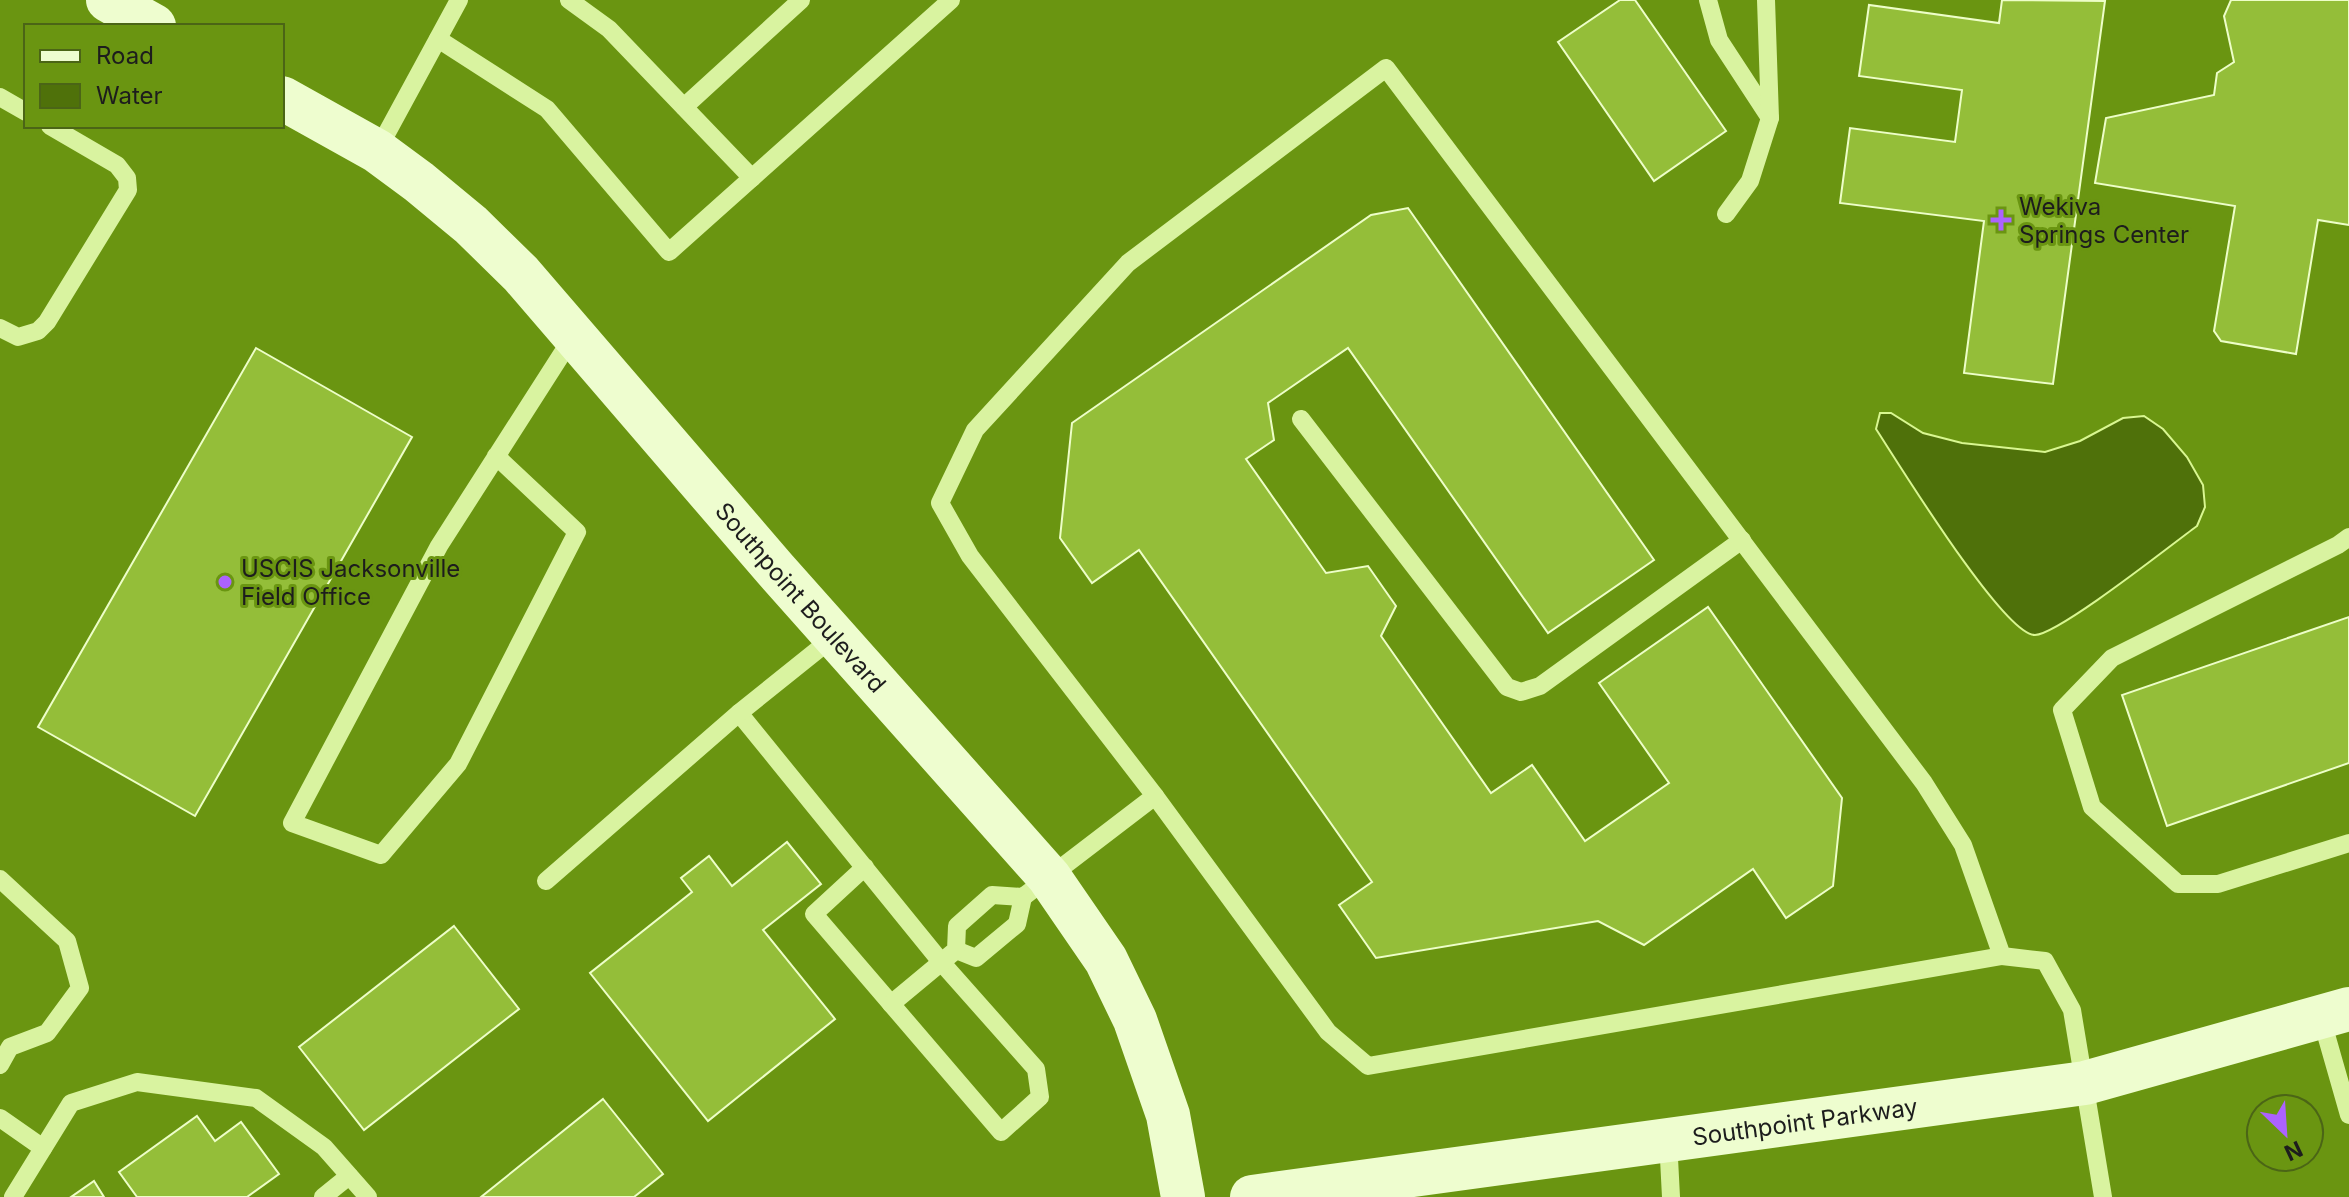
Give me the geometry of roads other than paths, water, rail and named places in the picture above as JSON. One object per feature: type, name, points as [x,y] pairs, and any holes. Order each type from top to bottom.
[{"type":"street","points":[[108,0],[150,24]]},
{"type":"street","name":"Southpoint Boulevard","points":[[284,99],[377,151],[471,225],[521,274],[835,636],[1036,887],[1106,960],[1135,1020],[1168,1115],[1183,1197]]},
{"type":"street","name":"Southpoint Parkway","points":[[1252,1197],[2085,1083],[2335,1013]]},
{"type":"lane","points":[[377,151],[459,0]]},
{"type":"lane","points":[[569,0],[609,29],[752,178]]},
{"type":"lane","points":[[684,107],[801,0]]},
{"type":"lane","points":[[438,39],[547,109],[669,252],[951,0]]},
{"type":"lane","points":[[1708,0],[1719,40],[1770,118]]},
{"type":"lane","points":[[1726,214],[1750,181],[1770,118],[1766,0]]},
{"type":"lane","points":[[2002,956],[1963,845],[1924,783],[1386,68],[1128,263],[975,430],[940,503],[970,556],[1155,796],[1328,1032],[1368,1066],[2002,956],[2045,961],[2072,1010],[2103,1197]]},
{"type":"lane","points":[[0,97],[24,111]]},
{"type":"lane","points":[[0,328],[18,337],[38,331],[47,322],[128,190],[127,178],[117,165],[53,128]]},
{"type":"lane","points":[[496,456],[577,532],[458,764],[381,855],[292,823],[439,546],[496,456],[574,335]]},
{"type":"lane","points":[[1301,419],[1507,687],[1521,692],[1540,686],[1742,540]]},
{"type":"lane","points":[[2349,537],[2112,658],[2062,710],[2092,807],[2178,884],[2218,884],[2349,843]]},
{"type":"lane","points":[[546,881],[739,713],[835,636]]},
{"type":"lane","points":[[739,713],[865,867],[949,957],[1036,1069],[1040,1097],[1001,1132],[814,914],[865,867]]},
{"type":"lane","points":[[949,957],[976,958],[1017,924],[1036,887],[1155,796]]},
{"type":"lane","points":[[0,879],[67,941],[80,988],[47,1033],[10,1047],[0,1065]]},
{"type":"lane","points":[[891,1004],[949,957],[957,926],[992,895],[1036,887]]},
{"type":"lane","points":[[2335,1013],[2349,1115]]},
{"type":"lane","points":[[13,1197],[71,1103],[137,1082],[256,1098],[324,1147],[368,1197]]},
{"type":"lane","points":[[0,1118],[43,1148]]},
{"type":"lane","points":[[1668,1139],[1671,1197]]},
{"type":"lane","points":[[323,1197],[349,1176]]},
{"type":"water","points":[[1880,413],[1891,413],[1923,433],[1962,443],[2045,452],[2080,441],[2123,418],[2144,416],[2163,429],[2187,457],[2203,485],[2205,507],[2197,526],[2141,569],[2067,620],[2035,635],[2020,628],[2000,608],[1927,509],[1876,429]]},
{"type":"place","name":"Wekiva Springs Center","points":[[2001,220]]},
{"type":"place","name":"USCIS Jacksonville Field Office","points":[[225,582]]}]
